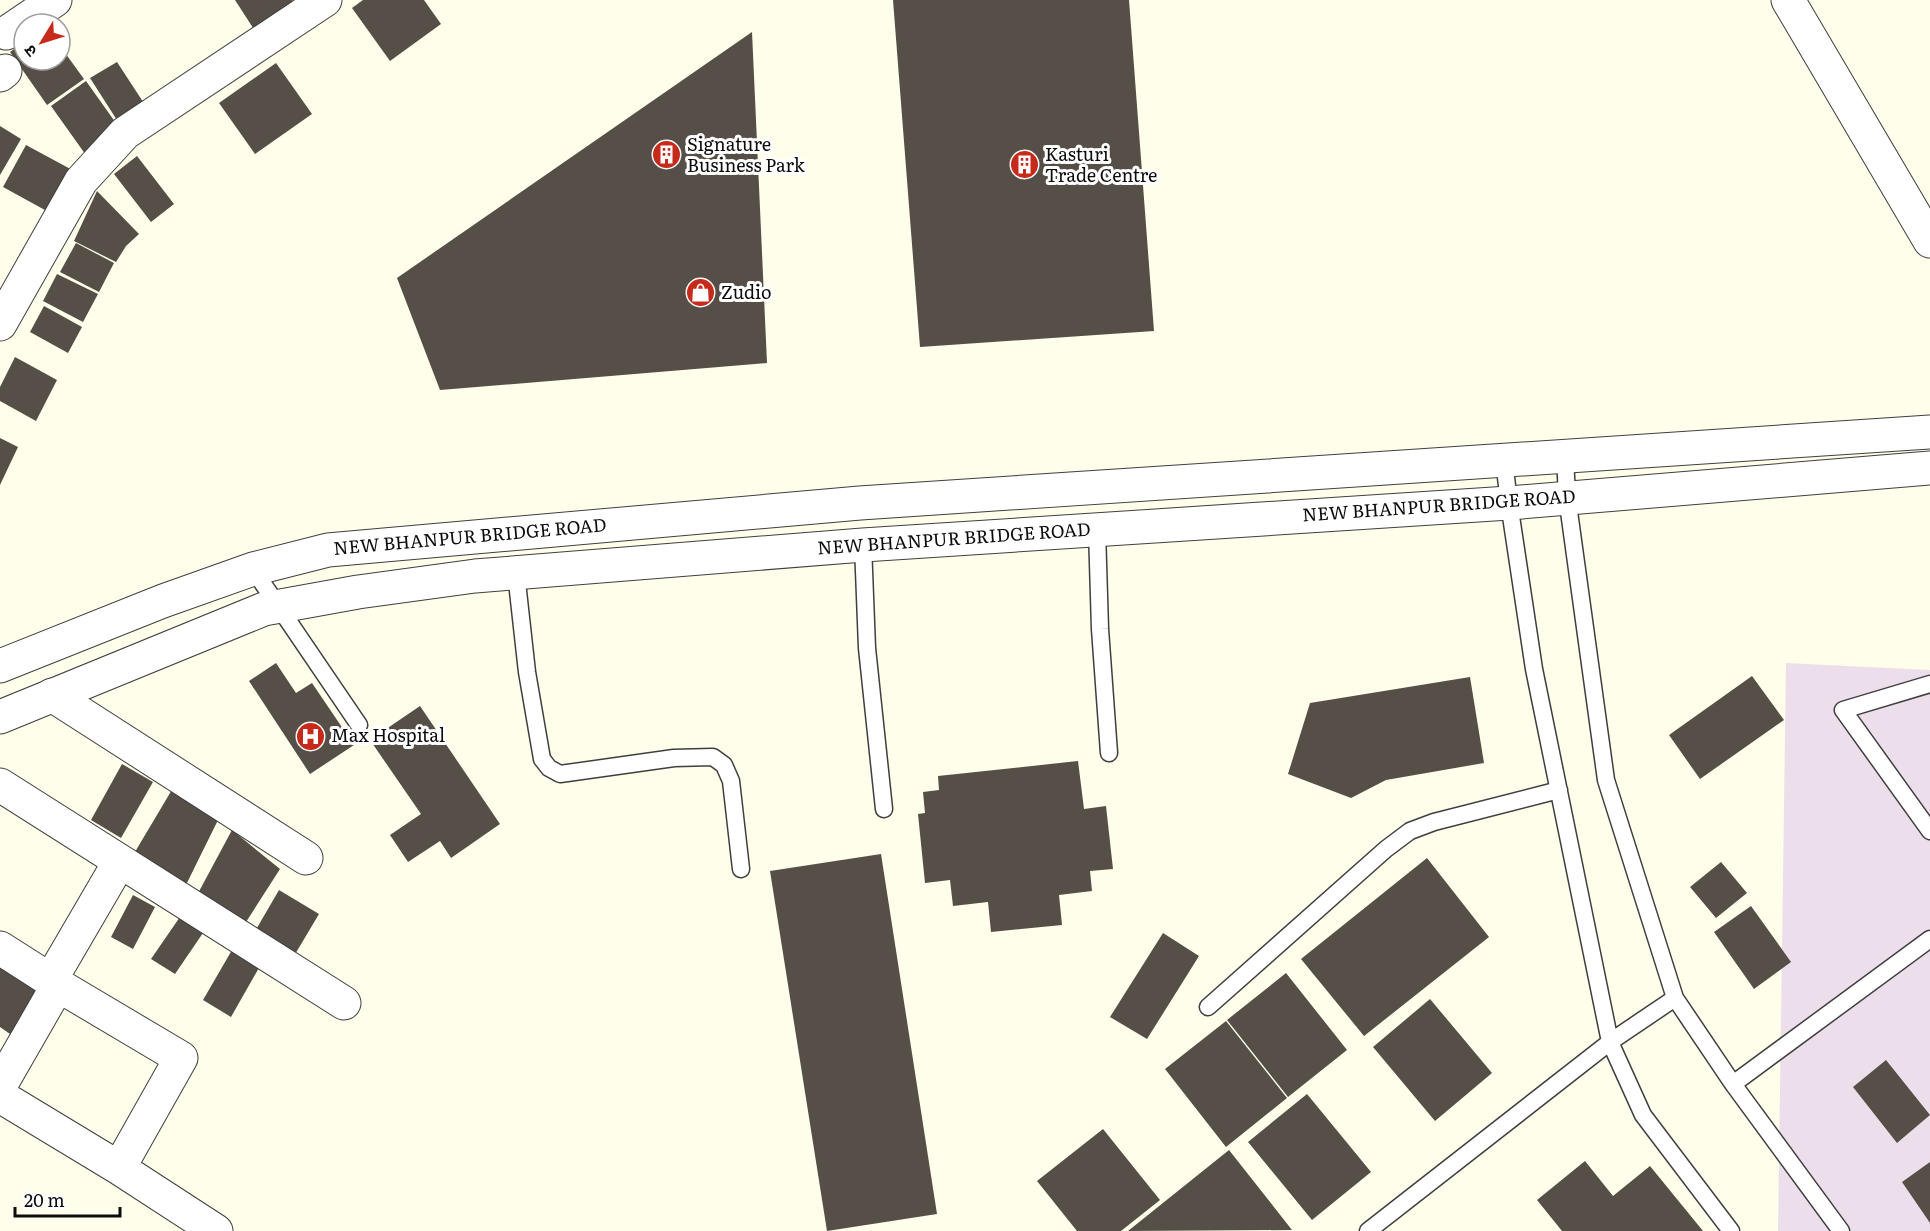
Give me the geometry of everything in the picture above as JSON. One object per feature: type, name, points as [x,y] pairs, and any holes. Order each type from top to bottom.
[{"type":"street","points":[[6,33],[55,0]]},
{"type":"street","points":[[0,324],[81,181],[125,133],[325,0]]},
{"type":"street","points":[[1788,0],[1930,241]]},
{"type":"street","name":"NEW BHANPUR BRIDGE ROAD","points":[[0,666],[163,601],[253,569],[328,550],[860,503],[1930,432]]},
{"type":"street","name":"NEW BHANPUR BRIDGE ROAD","points":[[0,717],[264,609],[358,592],[516,573],[863,545],[1509,503],[1930,468]]},
{"type":"street","points":[[860,503],[863,545]]},
{"type":"street","points":[[52,695],[306,858]]},
{"type":"street","points":[[0,785],[345,1004]]},
{"type":"street","points":[[0,1086],[120,861]]},
{"type":"street","points":[[0,948],[181,1059],[119,1168]]},
{"type":"street","points":[[0,1096],[119,1168],[216,1231]]},
{"type":"lane","points":[[1565,456],[1567,497],[1606,780],[1675,998],[1733,1084],[1841,1231]]},
{"type":"lane","points":[[1504,460],[1534,669],[1610,1042],[1643,1115],[1731,1231]]},
{"type":"lane","points":[[1097,530],[1100,628],[1109,753]]},
{"type":"lane","points":[[863,545],[867,648],[884,809]]},
{"type":"lane","points":[[253,569],[359,725]]},
{"type":"lane","points":[[516,573],[527,672],[543,759],[549,768],[560,774],[674,759],[713,757],[724,765],[731,782],[741,869]]},
{"type":"lane","points":[[1930,684],[1843,710],[1930,831]]},
{"type":"lane","points":[[1208,1007],[1386,849],[1410,831],[1434,822],[1559,790]]},
{"type":"lane","points":[[1733,1084],[1930,939]]},
{"type":"lane","points":[[1368,1231],[1610,1042],[1675,998]]},
{"type":"shaded area","points":[[1786,663],[1930,670],[1930,1231],[1778,1231]]},
{"type":"building","points":[[235,0],[292,0],[300,11],[259,37]]},
{"type":"building","points":[[363,0],[424,0],[441,24],[390,61],[352,8]]},
{"type":"building","name":"Kasturi Trade Centre","points":[[893,0],[1129,0],[1154,331],[920,347]]},
{"type":"building","name":"Signature Business Park","points":[[752,32],[767,363],[440,390],[397,278]]},
{"type":"building","points":[[72,62],[84,79],[47,105],[24,72],[72,72]]},
{"type":"building","points":[[117,62],[151,114],[124,131],[90,78]]},
{"type":"building","points":[[276,63],[312,114],[255,154],[219,103]]},
{"type":"building","points":[[86,81],[123,133],[88,158],[51,106]]},
{"type":"building","points":[[0,126],[21,139],[0,175]]},
{"type":"building","points":[[26,145],[76,172],[54,215],[3,187]]},
{"type":"building","points":[[137,156],[174,204],[151,222],[114,174]]},
{"type":"building","points":[[97,191],[139,234],[126,246],[116,262],[74,241]]},
{"type":"building","points":[[76,243],[114,263],[99,292],[60,272]]},
{"type":"building","points":[[57,274],[98,294],[83,322],[43,301]]},
{"type":"building","points":[[44,306],[82,327],[68,353],[30,332]]},
{"type":"building","points":[[15,357],[57,380],[36,421],[0,401],[0,387]]},
{"type":"building","points":[[0,438],[18,447],[0,485]]},
{"type":"building","points":[[276,663],[296,693],[312,683],[354,745],[310,774],[249,681]]},
{"type":"building","points":[[1752,676],[1784,720],[1700,779],[1669,735]]},
{"type":"building","points":[[1470,677],[1484,763],[1386,780],[1351,798],[1288,774],[1310,703]]},
{"type":"building","points":[[420,706],[500,824],[451,858],[440,841],[408,862],[390,835],[421,814],[370,740]]},
{"type":"building","points":[[1078,761],[1084,809],[1106,806],[1113,869],[1090,871],[1092,891],[1059,895],[1062,925],[991,932],[988,902],[953,906],[950,880],[925,883],[918,814],[925,813],[923,792],[939,790],[938,776]]},
{"type":"building","points":[[122,764],[153,782],[121,838],[91,820]]},
{"type":"building","points":[[173,788],[219,818],[182,893],[129,862]]},
{"type":"building","points":[[232,830],[280,869],[246,922],[196,897]]},
{"type":"building","points":[[881,854],[937,1214],[827,1231],[770,871]]},
{"type":"building","points":[[1427,858],[1489,937],[1364,1036],[1301,959]]},
{"type":"building","points":[[1721,862],[1747,893],[1716,918],[1690,887]]},
{"type":"building","points":[[279,890],[319,914],[294,956],[254,933]]},
{"type":"building","points":[[133,895],[155,907],[133,949],[111,937]]},
{"type":"building","points":[[1751,906],[1791,962],[1754,989],[1714,932]]},
{"type":"building","points":[[182,914],[205,930],[175,974],[151,959]]},
{"type":"building","points":[[1163,933],[1199,956],[1147,1039],[1110,1017]]},
{"type":"building","points":[[232,950],[260,966],[231,1017],[203,1000]]},
{"type":"building","points":[[0,964],[43,994],[13,1036],[0,1027]]},
{"type":"building","points":[[1286,973],[1347,1050],[1288,1097],[1227,1020]]},
{"type":"building","points":[[1430,999],[1492,1073],[1435,1121],[1373,1047]]},
{"type":"building","points":[[1226,1021],[1287,1098],[1226,1147],[1165,1069]]},
{"type":"building","points":[[1886,1060],[1930,1115],[1897,1143],[1853,1087]]},
{"type":"building","points":[[1307,1094],[1371,1172],[1312,1220],[1248,1142]]},
{"type":"building","points":[[1103,1129],[1160,1200],[1121,1231],[1077,1231],[1037,1181]]},
{"type":"building","points":[[1229,1150],[1292,1230],[1128,1231]]},
{"type":"building","points":[[1585,1161],[1613,1196],[1650,1166],[1703,1231],[1562,1231],[1537,1200]]},
{"type":"building","points":[[1930,1162],[1930,1223],[1902,1182]]},
{"type":"place","name":"Signature Business Park","points":[[666,155]]},
{"type":"place","name":"Kasturi Trade Centre","points":[[1024,165]]},
{"type":"place","name":"Zudio","points":[[700,293]]},
{"type":"place","name":"Max Hospital","points":[[310,736]]}]
